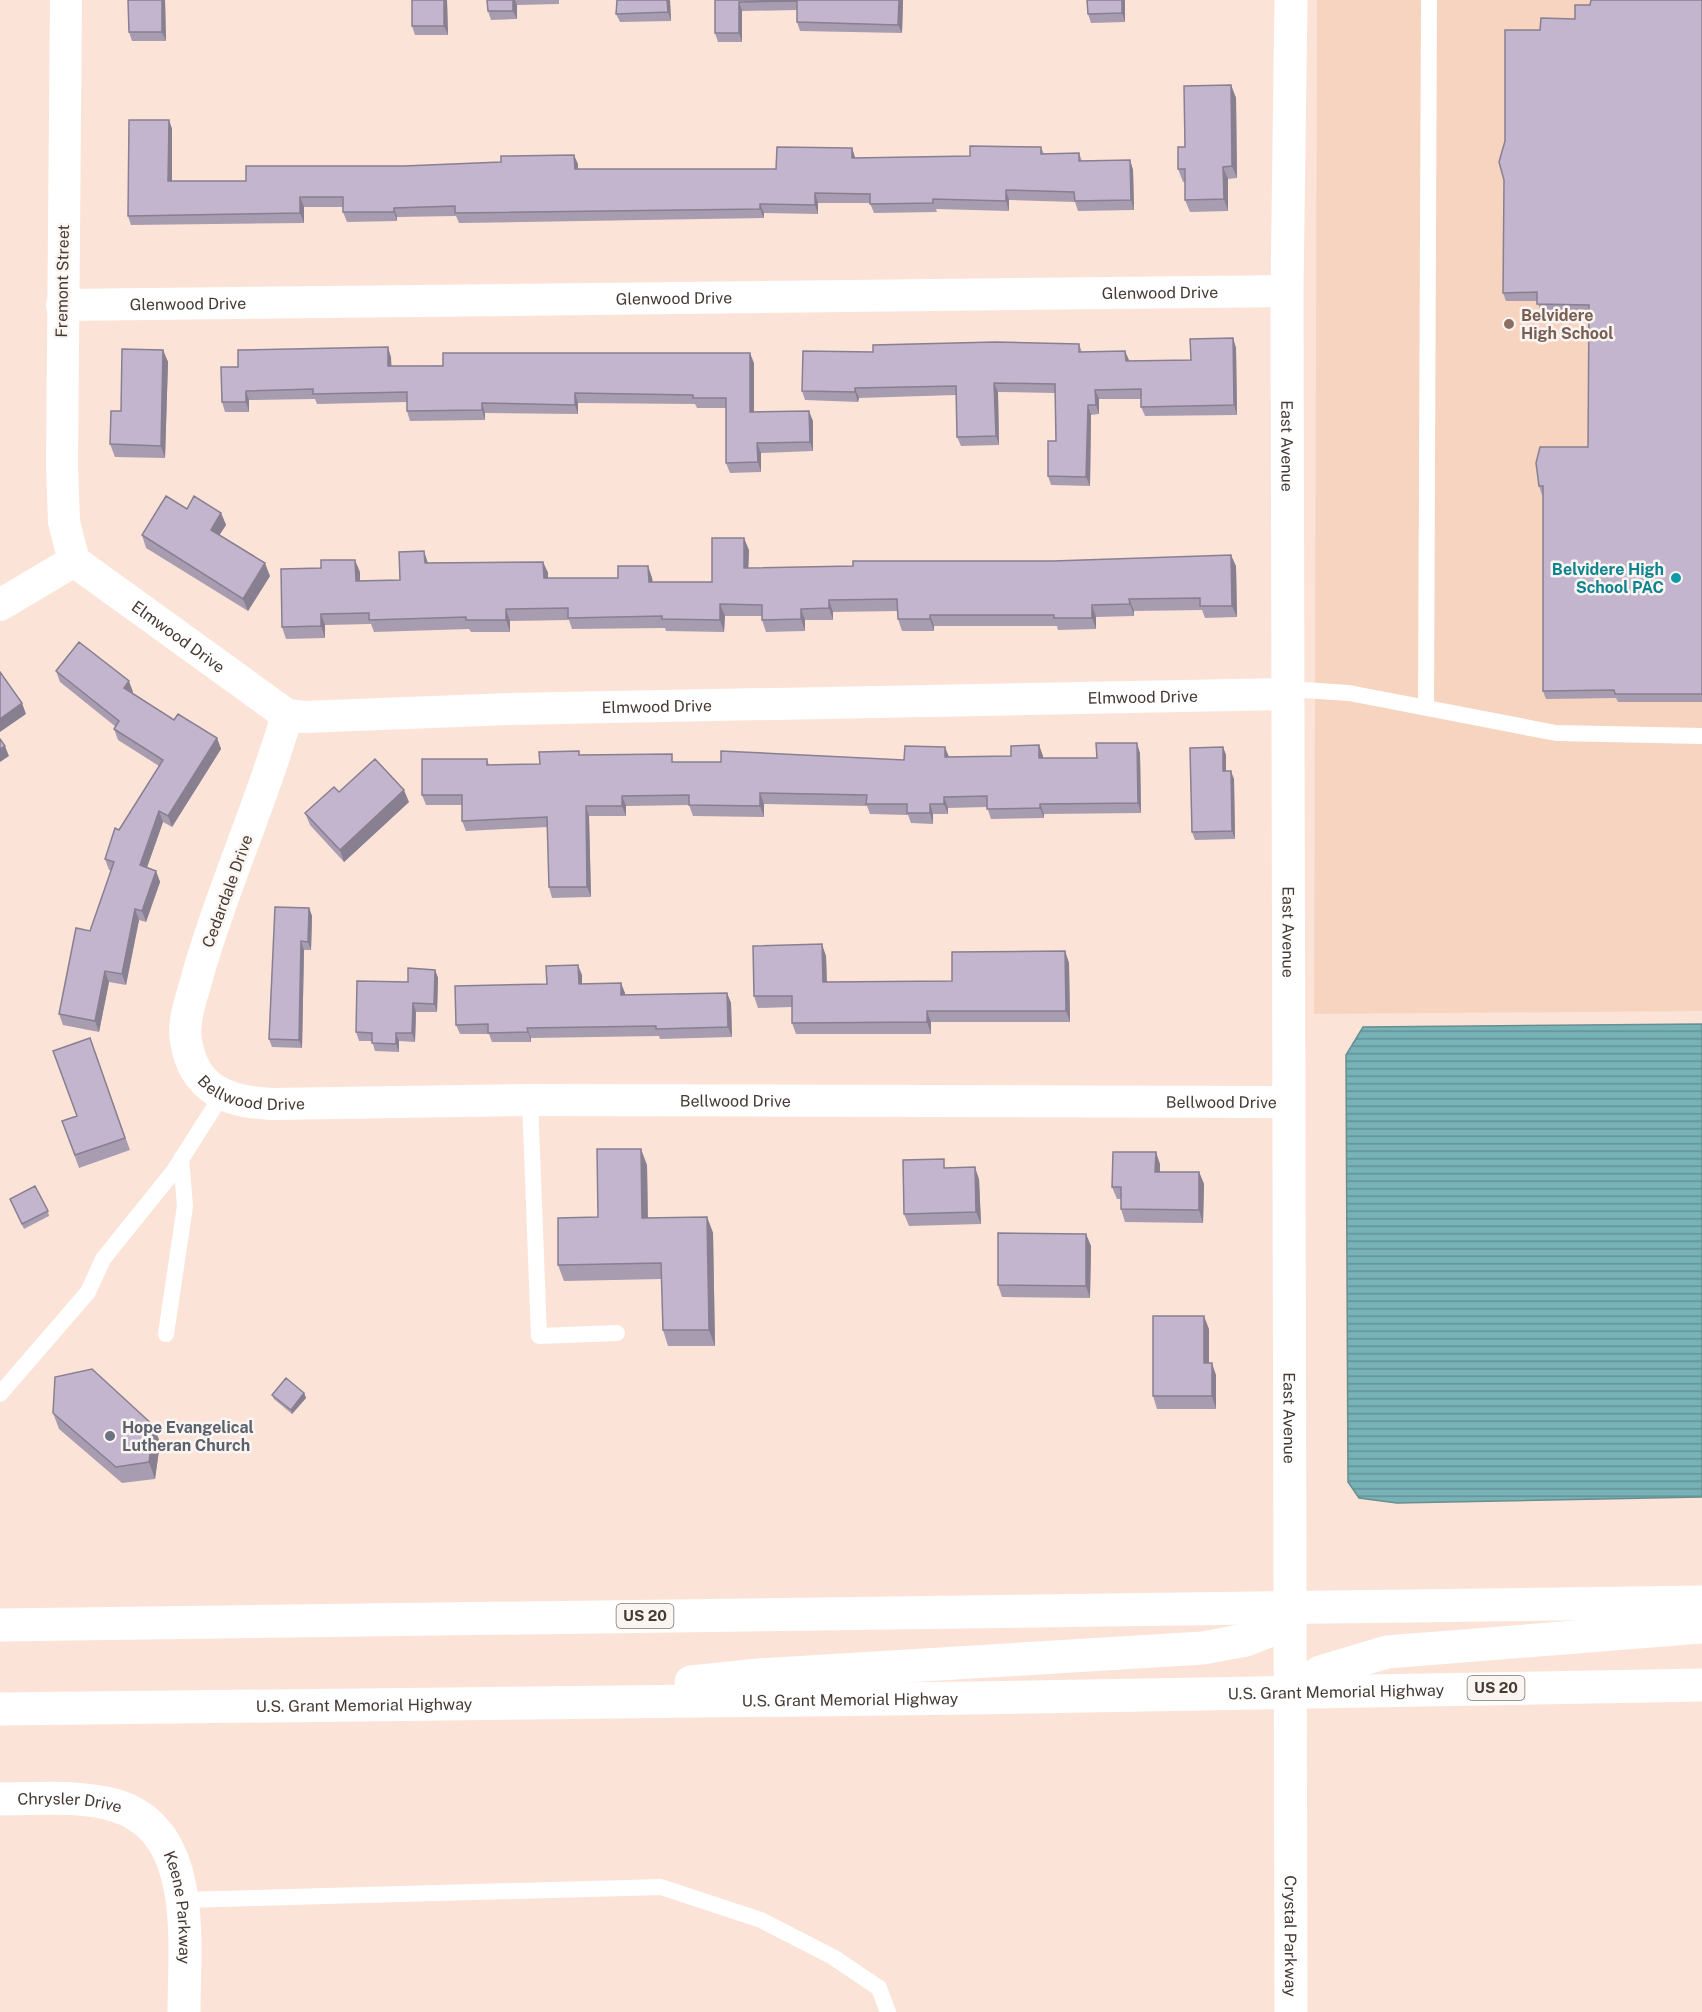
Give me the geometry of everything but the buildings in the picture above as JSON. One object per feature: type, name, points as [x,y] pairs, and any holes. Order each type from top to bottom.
[{"type":"main road","name":"East Avenue","points":[[1290,1862],[1287,291],[1291,0]]},
{"type":"main road","name":"US 20","points":[[0,1624],[1702,1602]]},
{"type":"main road","points":[[484,1704],[758,1675],[1203,1648],[1246,1640],[1269,1631],[1291,1607]]},
{"type":"main road","points":[[1290,1693],[1320,1672],[1387,1652],[1702,1627]]},
{"type":"main road","name":"U.S. Grant Memorial Highway","points":[[0,1709],[1290,1693],[1702,1685]]},
{"type":"main road","name":"Chrysler Drive","points":[[0,1799],[85,1800],[114,1805],[139,1816]]},
{"type":"main road","name":"Keene Parkway","points":[[139,1816],[161,1841],[175,1867],[184,1900],[184,2012]]},
{"type":"main road","name":"Crystal Parkway","points":[[1290,1862],[1291,2012]]},
{"type":"street","name":"Fremont Street","points":[[66,0],[62,305],[64,522],[74,561]]},
{"type":"street","name":"Glenwood Drive","points":[[62,305],[1287,291]]},
{"type":"street","name":"Elmwood Drive","points":[[74,561],[287,715],[304,717],[510,709],[1288,692]]},
{"type":"street","points":[[0,605],[74,561]]},
{"type":"street","name":"Cedardale Drive","points":[[196,1070],[185,1041],[186,1017],[206,946],[276,755],[287,715]]},
{"type":"street","name":"Bellwood Drive","points":[[196,1070],[201,1080],[222,1095],[244,1103],[272,1104],[530,1100],[1288,1102]]},
{"type":"lane","points":[[1426,708],[1430,0]]},
{"type":"lane","points":[[1288,692],[1340,691],[1556,733],[1702,736]]},
{"type":"lane","points":[[0,1394],[88,1292],[103,1259],[181,1159],[222,1095]]},
{"type":"lane","points":[[530,1100],[539,1336],[616,1333]]},
{"type":"lane","points":[[166,1334],[185,1206],[181,1159]]},
{"type":"lane","points":[[184,1900],[661,1887],[761,1920],[833,1957],[879,1988],[888,2012]]},
{"type":"shaded area","name":"Belvidere High School","points":[[1317,0],[1702,0],[1702,1011],[1314,1014]]},
{"type":"water","points":[[1702,1024],[1702,1497],[1397,1503],[1359,1498],[1348,1482],[1346,1055],[1363,1027]]},
{"type":"place","name":"Belvidere High School","points":[[1509,324]]},
{"type":"place","name":"Belvidere High School PAC","points":[[1676,578]]},
{"type":"place","name":"Hope Evangelical Lutheran Church","points":[[110,1436]]}]
